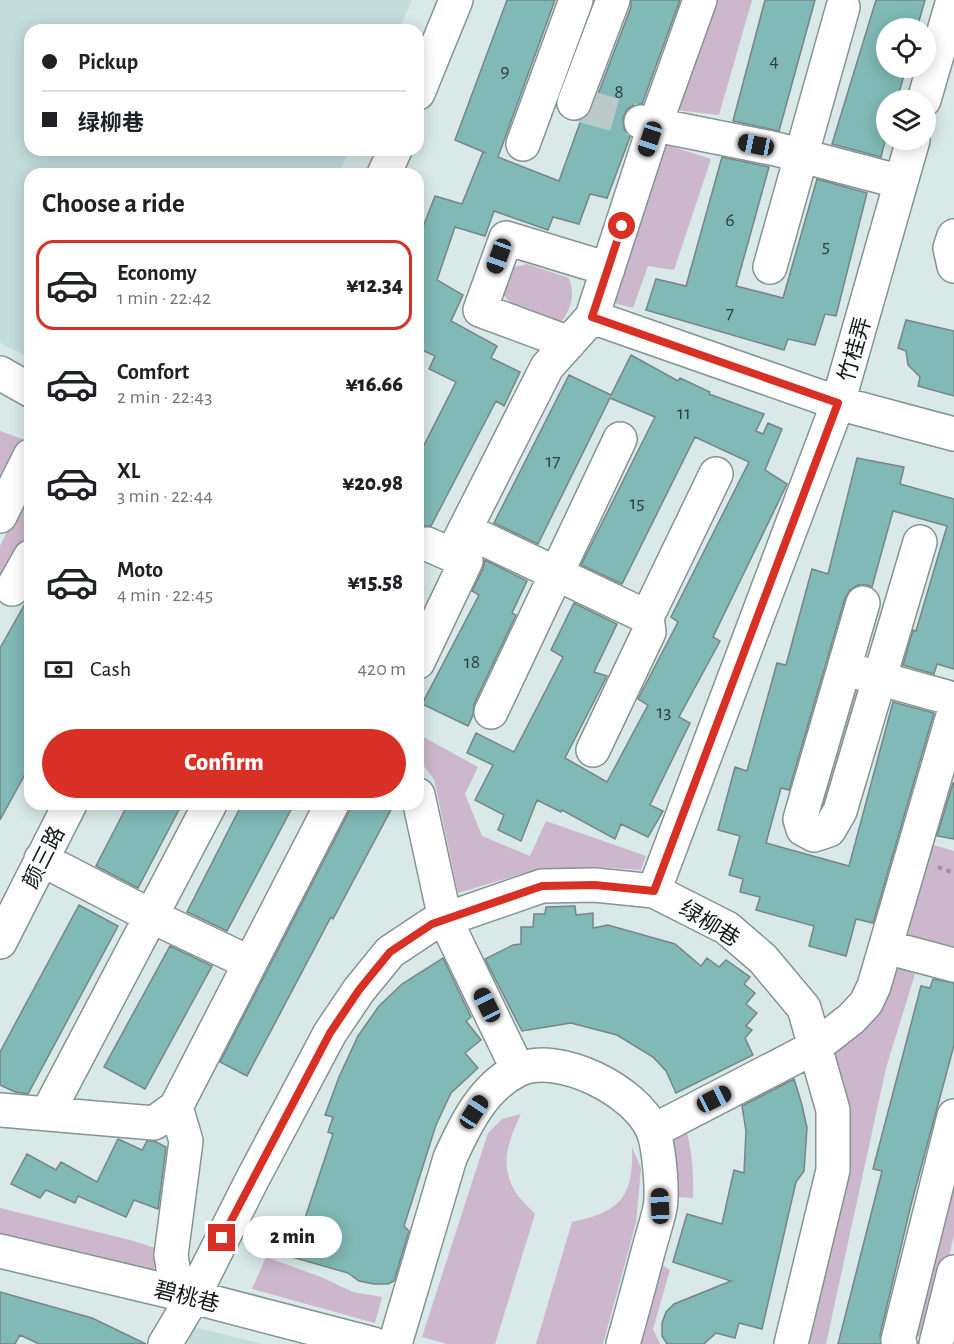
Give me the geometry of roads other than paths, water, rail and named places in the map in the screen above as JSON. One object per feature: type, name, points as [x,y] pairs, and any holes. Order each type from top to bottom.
[{"type":"street","points":[[424,78],[456,0]]},
{"type":"street","points":[[523,144],[576,0]]},
{"type":"street","points":[[543,90],[579,105],[613,0]]},
{"type":"street","points":[[448,543],[547,367],[592,317],[608,269],[648,124],[700,0]]},
{"type":"street","points":[[927,90],[953,0]]},
{"type":"street","points":[[770,267],[843,7]]},
{"type":"street","points":[[648,124],[801,155],[901,182]]},
{"type":"street","name":"竹桂弄","points":[[654,891],[838,403],[910,150]]},
{"type":"street","points":[[954,236],[951,249],[954,266]]},
{"type":"street","points":[[569,343],[480,310],[506,238],[608,269]]},
{"type":"street","points":[[592,317],[838,403],[954,434]]},
{"type":"street","points":[[0,373],[24,387]]},
{"type":"street","points":[[491,712],[620,439]]},
{"type":"street","points":[[0,516],[24,468]]},
{"type":"street","points":[[593,750],[649,632],[647,617],[716,474]]},
{"type":"street","points":[[863,603],[800,819],[803,829],[814,835],[829,830],[840,811],[920,542]]},
{"type":"street","points":[[448,543],[556,574],[647,617]]},
{"type":"street","points":[[424,649],[466,561],[448,543]]},
{"type":"street","points":[[12,589],[24,568]]},
{"type":"street","points":[[844,668],[954,699]]},
{"type":"street","points":[[653,1131],[815,1047],[851,1019],[866,1003],[874,986],[886,947],[954,712]]},
{"type":"street","name":"颜三路","points":[[4,924],[67,810]]},
{"type":"street","points":[[47,1114],[207,810]]},
{"type":"street","points":[[0,1110],[154,1123],[176,1107],[329,810]]},
{"type":"street","points":[[421,810],[445,919],[518,1070]]},
{"type":"street","points":[[41,859],[151,916],[250,963]]},
{"type":"street","name":"绿柳巷","points":[[165,1344],[185,1295],[330,1033],[353,998],[390,952],[432,924],[542,886],[595,885],[654,891],[727,928],[763,959],[804,1008],[832,1110],[833,1170],[791,1344]]},
{"type":"street","points":[[886,947],[954,965]]},
{"type":"street","points":[[395,1344],[450,1158],[462,1131],[487,1093],[518,1070],[539,1066],[572,1070],[604,1083],[633,1102],[653,1131],[659,1164],[660,1206],[623,1344]]},
{"type":"street","points":[[176,1107],[186,1141],[171,1255],[185,1295]]},
{"type":"street","points":[[900,1344],[898,1340],[954,1116]]},
{"type":"street","name":"碧桃巷","points":[[0,1251],[185,1295],[373,1344]]},
{"type":"street","points":[[913,1281],[952,1285],[936,1344]]},
{"type":"tunnel","points":[[583,106],[641,122]]}]
